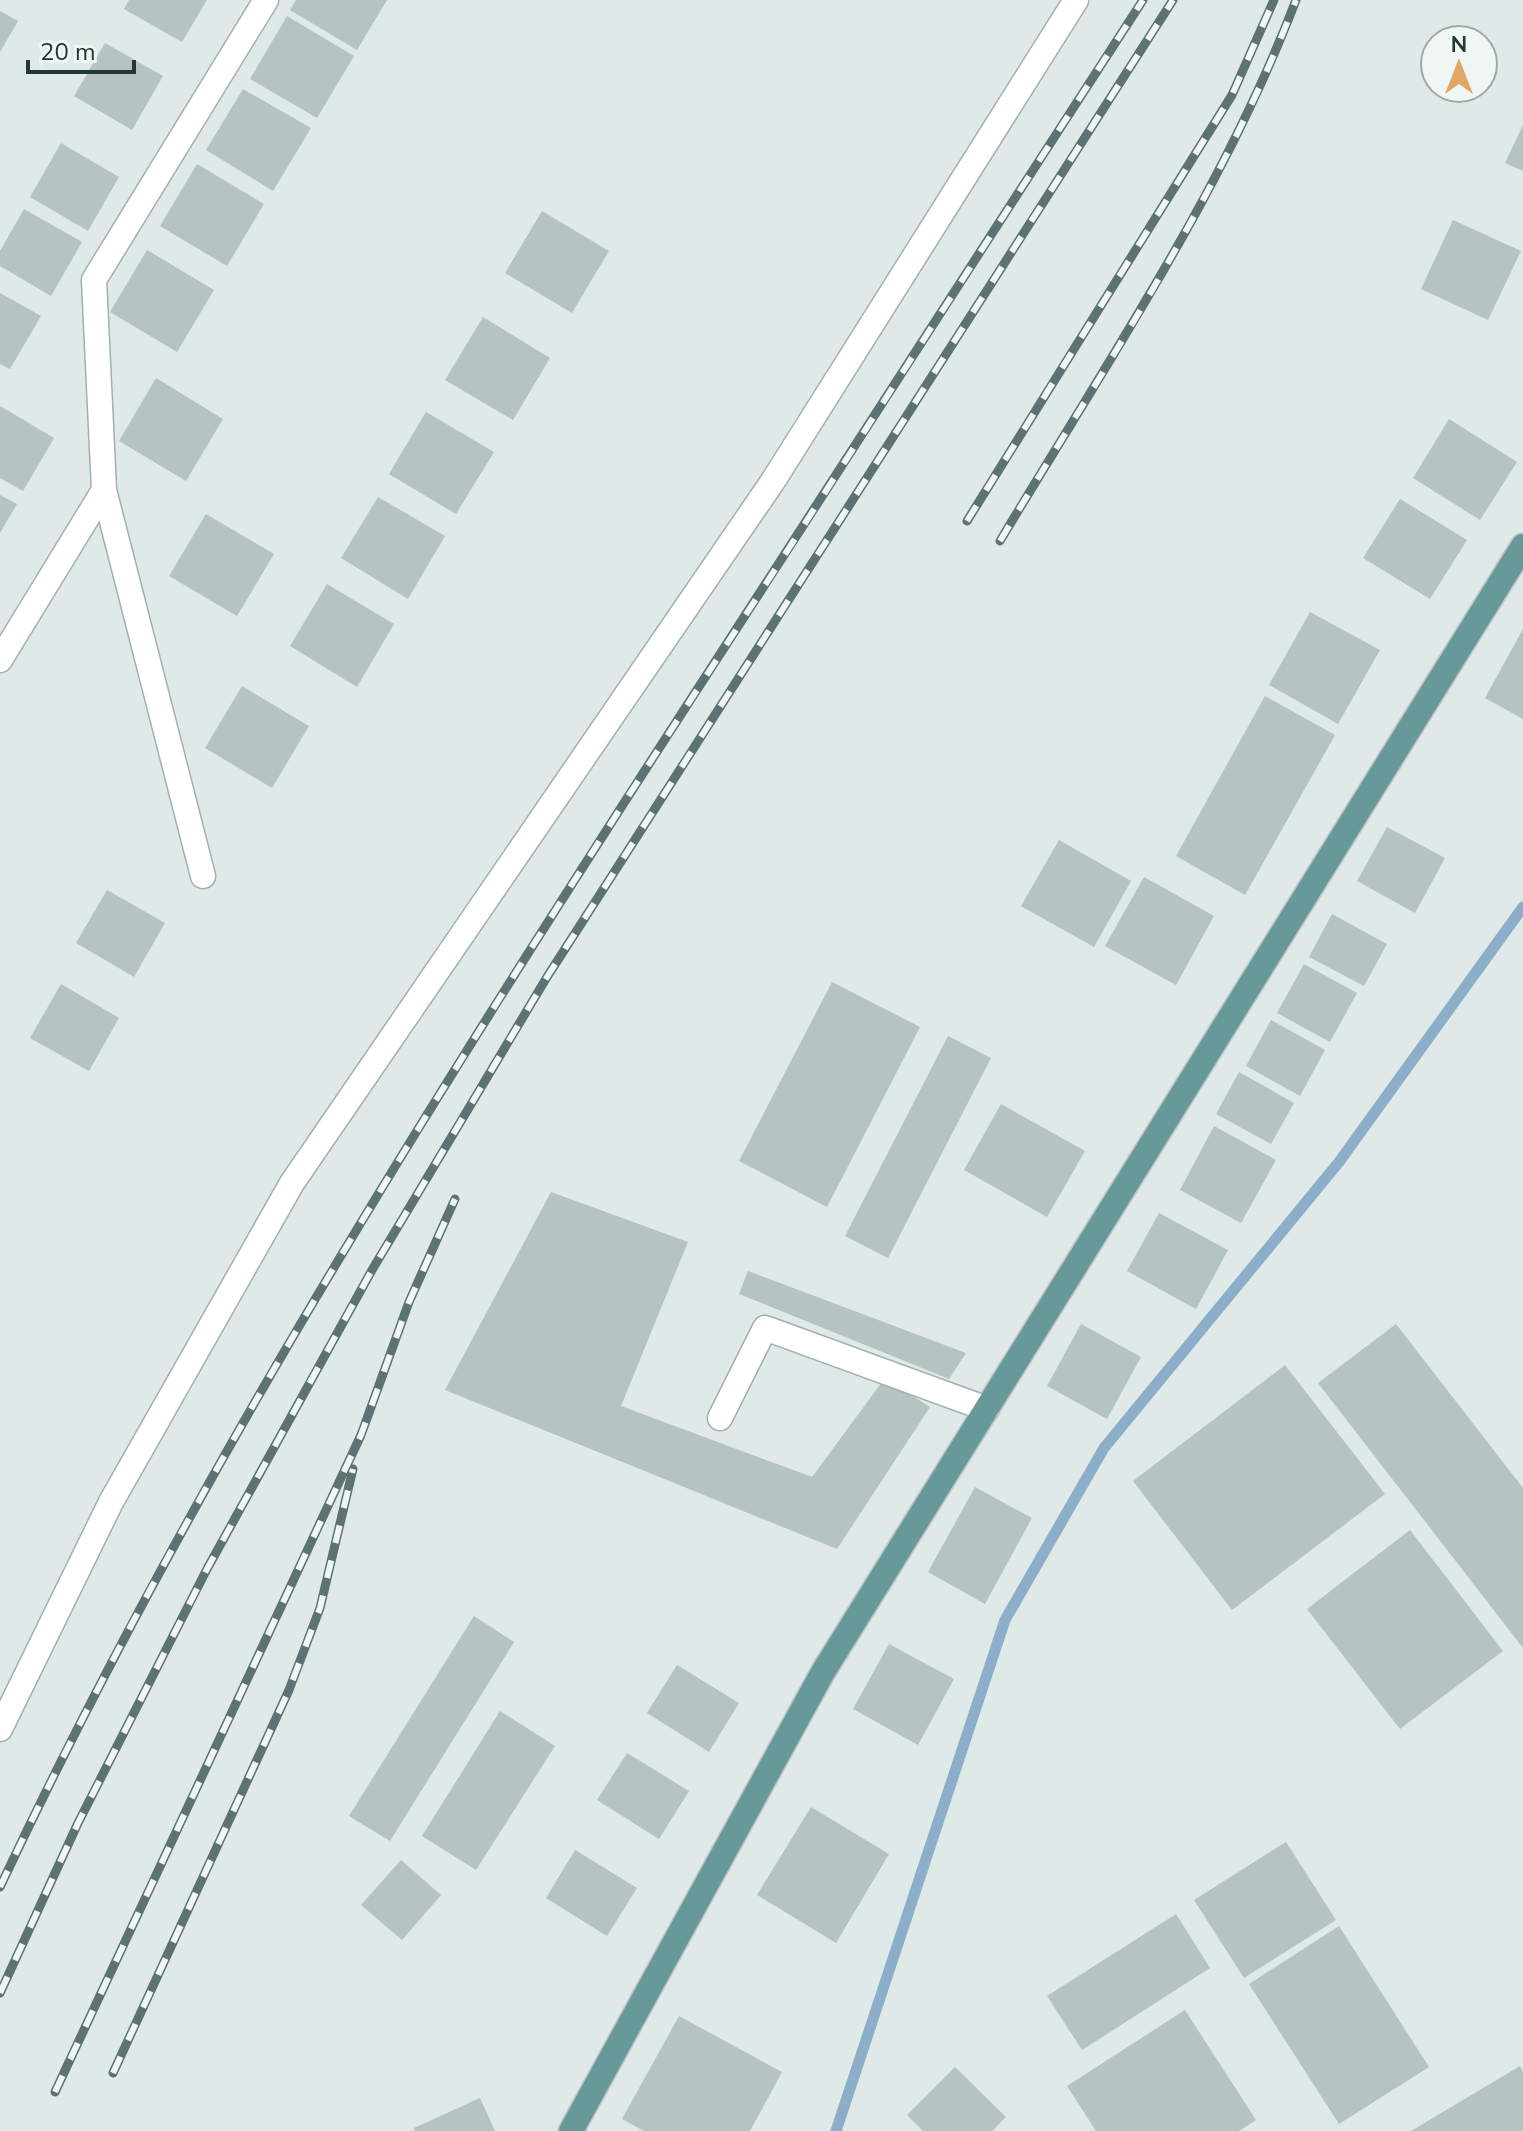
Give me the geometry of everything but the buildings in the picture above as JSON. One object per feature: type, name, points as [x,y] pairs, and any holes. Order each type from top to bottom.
[{"type":"main road","points":[[571,2131],[823,1672],[1523,546]]},
{"type":"street","points":[[203,876],[104,490],[94,280],[266,0]]},
{"type":"street","points":[[0,1729],[111,1502],[292,1183],[773,481],[1076,0]]},
{"type":"street","points":[[0,660],[104,490]]},
{"type":"street","points":[[720,1418],[765,1328],[987,1409]]},
{"type":"waterway","points":[[836,2131],[1005,1620],[1104,1448],[1339,1162],[1523,907]]},
{"type":"railway","points":[[0,1887],[146,1597],[225,1455],[389,1176],[649,764],[1143,0]]},
{"type":"railway","points":[[0,1993],[78,1823],[207,1569],[372,1270],[547,977],[1173,0]]},
{"type":"railway","points":[[967,521],[1232,95],[1274,0]]},
{"type":"railway","points":[[1000,541],[1121,343],[1198,209],[1267,71],[1296,0]]},
{"type":"railway","points":[[55,2092],[361,1435],[409,1302],[455,1199]]},
{"type":"railway","points":[[113,2073],[289,1690],[320,1608],[353,1469]]}]
